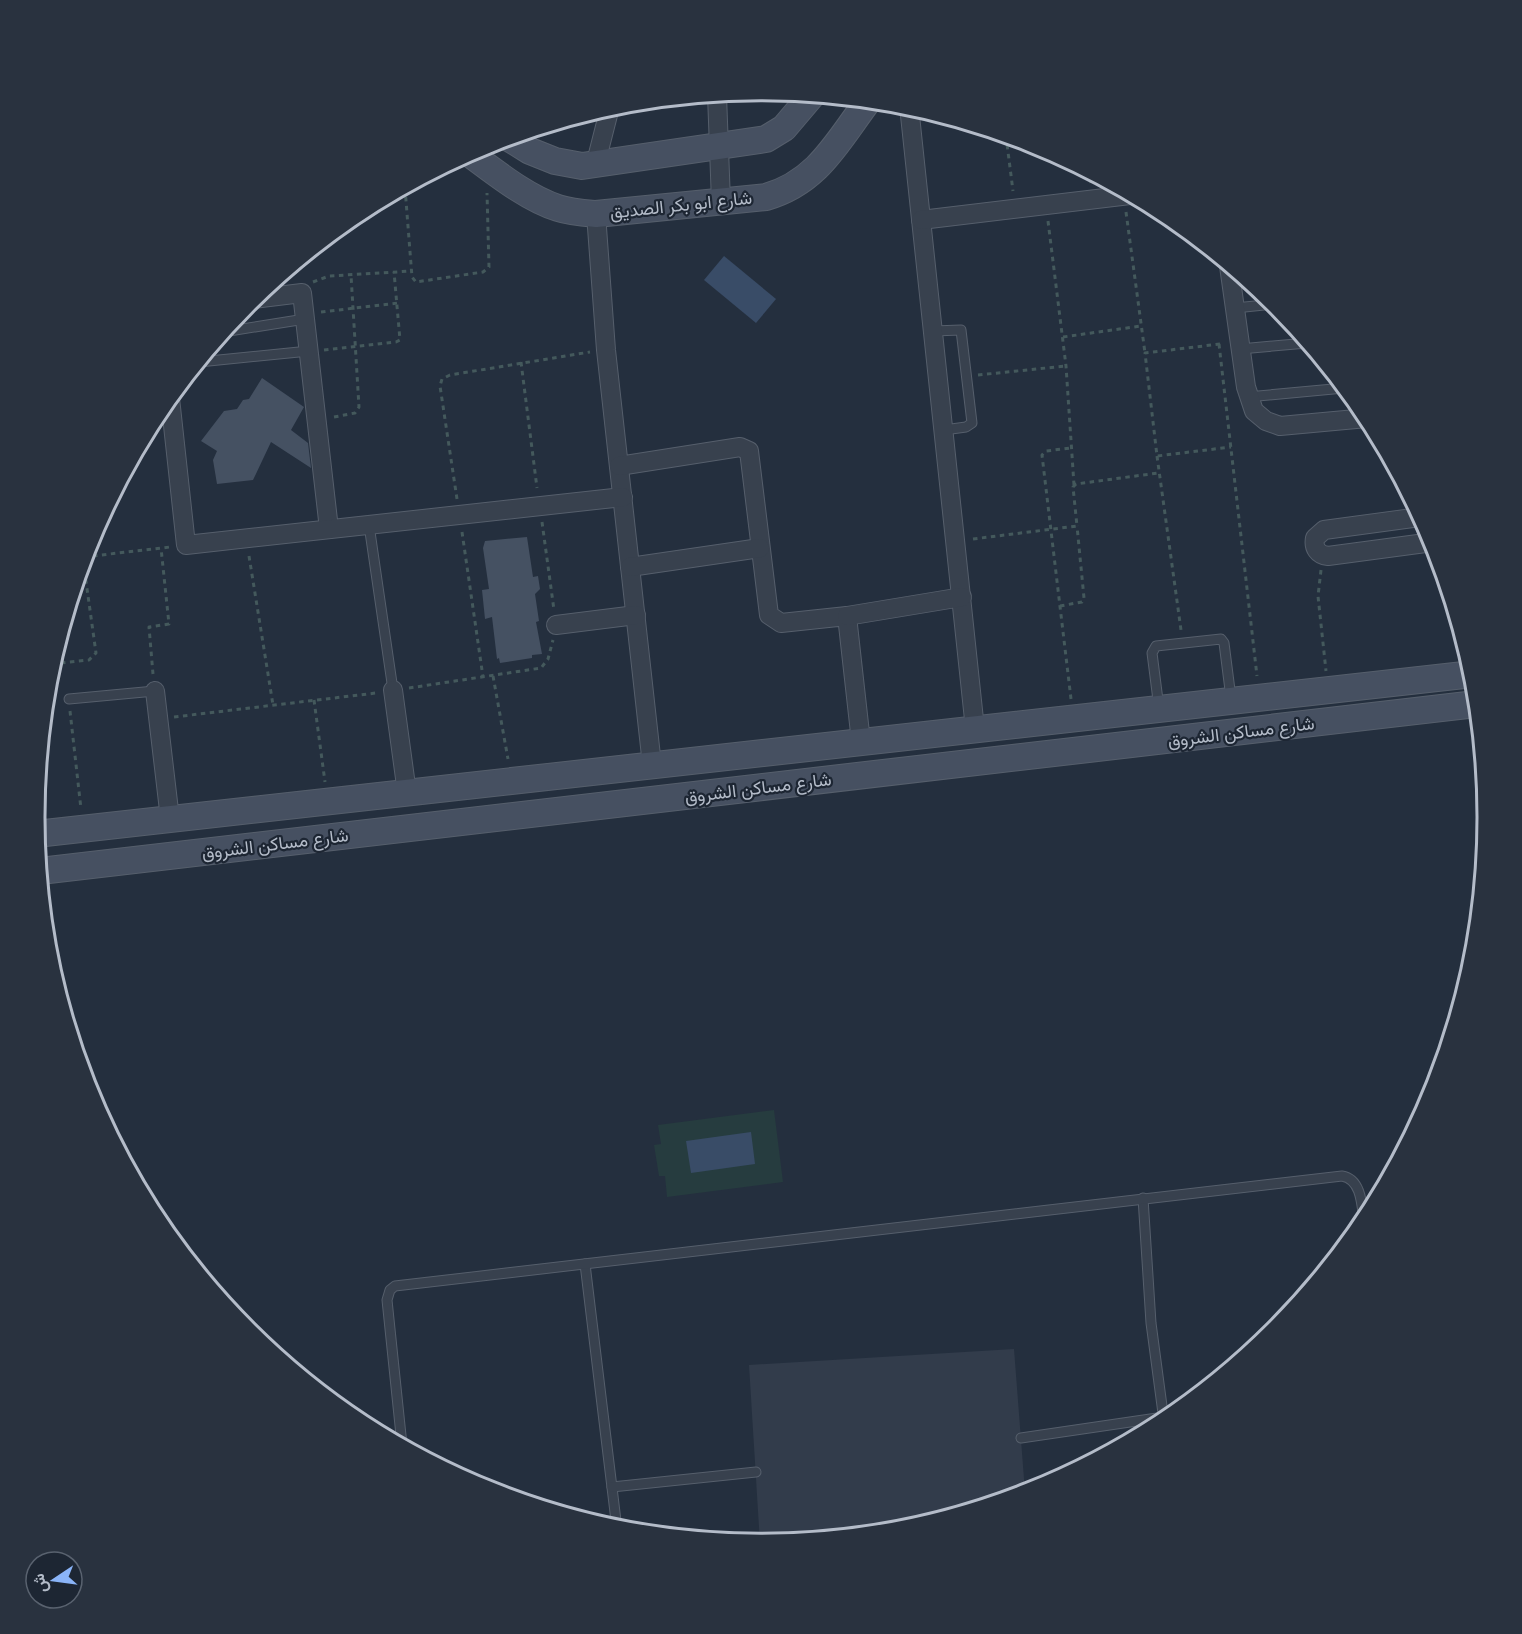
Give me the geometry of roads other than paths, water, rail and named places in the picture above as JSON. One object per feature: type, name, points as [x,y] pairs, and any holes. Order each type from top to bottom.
[{"type":"street","points":[[717,103],[721,202]]},
{"type":"street","points":[[518,144],[555,161],[595,166],[755,142],[775,134],[794,118],[806,103]]},
{"type":"street","name":"شارع ابو بكر الصديق","points":[[479,160],[557,208],[596,214],[766,197],[786,191],[804,181],[825,158],[862,108]]},
{"type":"street","points":[[910,117],[975,729]]},
{"type":"street","points":[[595,166],[607,118]]},
{"type":"street","points":[[921,220],[1117,196]]},
{"type":"street","points":[[596,214],[606,350],[652,765]]},
{"type":"street","points":[[1231,277],[1248,397],[1254,411],[1266,421],[1280,426],[1355,418]]},
{"type":"street","points":[[270,297],[302,293],[329,529]]},
{"type":"street","points":[[171,411],[186,545],[622,497]]},
{"type":"street","points":[[619,466],[740,447],[746,449],[750,455],[767,608],[775,621],[781,623],[848,616],[962,597]]},
{"type":"street","points":[[1411,518],[1324,530],[1317,534],[1314,543],[1320,554],[1328,556],[1422,543]]},
{"type":"street","points":[[630,567],[760,548]]},
{"type":"street","points":[[556,625],[636,615]]},
{"type":"street","points":[[848,616],[861,742]]},
{"type":"street","name":"شارع مساكن الشروق","points":[[46,833],[1260,698],[1462,671]]},
{"type":"street","points":[[393,690],[407,793]]},
{"type":"street","points":[[154,691],[170,819]]},
{"type":"street","name":"شارع مساكن الشروق","points":[[48,870],[1468,705]]},
{"type":"street","points":[[759,754],[753,766],[753,772],[760,784],[766,787]]},
{"type":"street","points":[[718,758],[726,775],[721,792]]},
{"type":"lane","points":[[1235,308],[1261,305]]},
{"type":"lane","points":[[238,329],[305,316]]},
{"type":"lane","points":[[933,331],[961,330],[968,377],[972,423],[966,427],[944,430]]},
{"type":"lane","points":[[1240,346],[1298,343]]},
{"type":"lane","points":[[210,361],[309,351]]},
{"type":"lane","points":[[1248,397],[1335,389]]},
{"type":"lane","points":[[369,525],[393,690]]},
{"type":"lane","points":[[1159,709],[1152,651],[1156,646],[1216,638],[1222,641],[1232,701]]},
{"type":"lane","points":[[69,699],[154,691]]},
{"type":"lane","points":[[401,1436],[387,1300],[390,1290],[395,1286],[1342,1176],[1348,1177],[1356,1186],[1361,1207]]},
{"type":"lane","points":[[1143,1198],[1151,1323],[1163,1409]]},
{"type":"lane","points":[[585,1264],[616,1518]]},
{"type":"lane","points":[[1021,1438],[1143,1422]]},
{"type":"lane","points":[[612,1487],[756,1472]]},
{"type":"water","points":[[724,256],[776,299],[756,323],[704,280]]},
{"type":"water","points":[[751,1132],[755,1164],[691,1173],[686,1141]]}]
